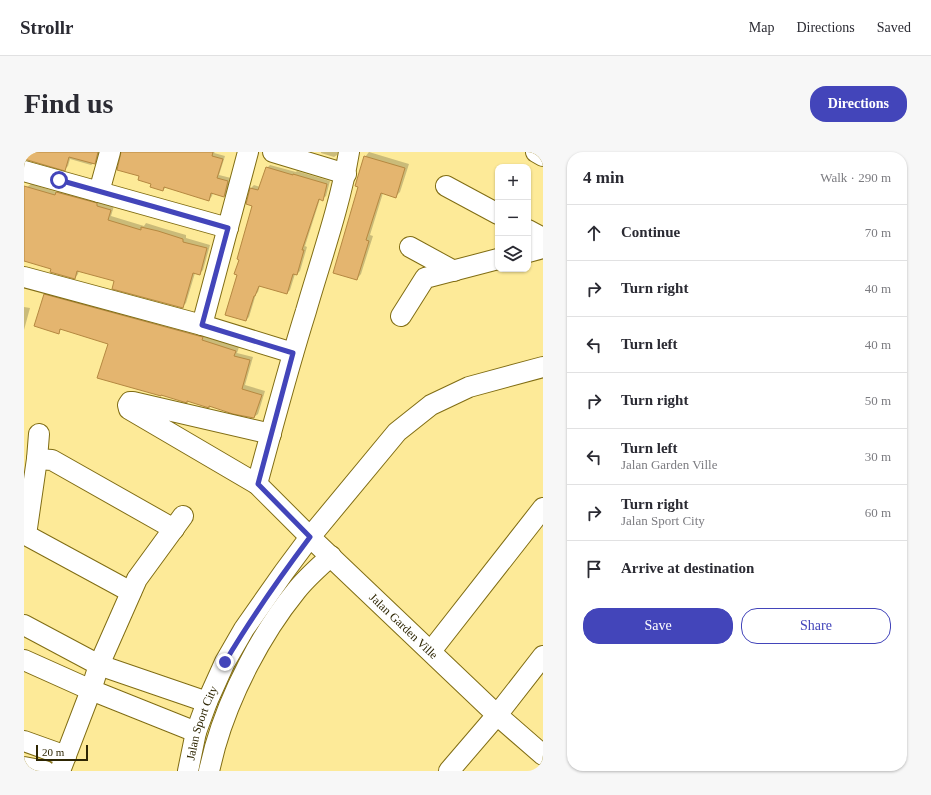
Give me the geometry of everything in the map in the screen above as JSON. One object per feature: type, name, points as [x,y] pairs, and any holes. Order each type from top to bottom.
[{"type":"street","points":[[99,192],[110,152]]},
{"type":"street","points":[[202,325],[248,152]]},
{"type":"street","points":[[273,152],[346,174]]},
{"type":"street","points":[[258,484],[293,353],[346,174],[349,152]]},
{"type":"street","points":[[536,152],[543,156]]},
{"type":"street","points":[[24,170],[228,228]]},
{"type":"street","points":[[446,186],[495,212]]},
{"type":"street","points":[[531,232],[543,238]]},
{"type":"street","points":[[410,247],[454,271]]},
{"type":"street","points":[[531,251],[543,248]]},
{"type":"street","points":[[401,316],[425,278],[495,261]]},
{"type":"street","points":[[24,276],[202,325],[293,353]]},
{"type":"street","name":"Jalan Sport City","points":[[188,771],[196,732],[207,702],[225,662],[244,629],[310,537],[397,432],[431,405],[469,387],[543,367]]},
{"type":"street","name":"Jalan Garden Ville","points":[[271,434],[132,402],[128,405],[129,409],[258,484],[310,537],[497,715],[543,755]]},
{"type":"street","points":[[40,434],[26,535],[131,592]]},
{"type":"street","points":[[24,741],[63,763],[92,690],[99,665],[137,579],[179,522],[52,460],[37,459]]},
{"type":"street","points":[[431,651],[543,508]]},
{"type":"street","name":"Jalan Sport City","points":[[209,771],[220,730],[234,694],[258,648],[277,617],[297,590],[331,556]]},
{"type":"street","points":[[24,626],[99,665],[207,702]]},
{"type":"street","points":[[449,771],[497,715],[543,656]]},
{"type":"street","points":[[24,660],[92,690],[196,732]]},
{"type":"street","points":[[24,767],[45,771]]},
{"type":"building","points":[[24,152],[98,152],[95,164],[69,157],[65,171],[24,159]]},
{"type":"building","points":[[121,152],[213,152],[212,156],[223,159],[217,178],[228,181],[224,197],[211,193],[209,201],[164,187],[163,191],[150,187],[151,184],[138,180],[139,176],[117,170]]},
{"type":"building","points":[[364,156],[405,168],[396,198],[381,193],[366,240],[369,241],[357,280],[333,273],[358,187],[355,186]]},
{"type":"building","points":[[266,167],[327,184],[323,201],[319,199],[302,250],[304,250],[297,275],[293,274],[287,294],[259,286],[254,296],[246,321],[225,315],[237,275],[234,274],[239,260],[237,259],[252,206],[246,204],[250,188],[258,190]]},
{"type":"building","points":[[24,186],[55,195],[56,192],[97,203],[97,206],[111,210],[108,220],[141,230],[141,227],[158,231],[183,239],[183,242],[207,248],[200,275],[193,273],[183,308],[112,289],[114,281],[77,271],[75,279],[50,272],[51,269],[24,261]]},
{"type":"building","points":[[44,294],[203,337],[202,340],[236,351],[234,356],[250,360],[242,389],[262,395],[254,418],[233,414],[209,406],[209,408],[187,401],[187,403],[97,378],[108,344],[60,329],[59,334],[34,326]]},
{"type":"route","points":[[59,180],[228,228],[202,325],[293,353],[258,484],[310,537],[244,629],[225,662]]}]
